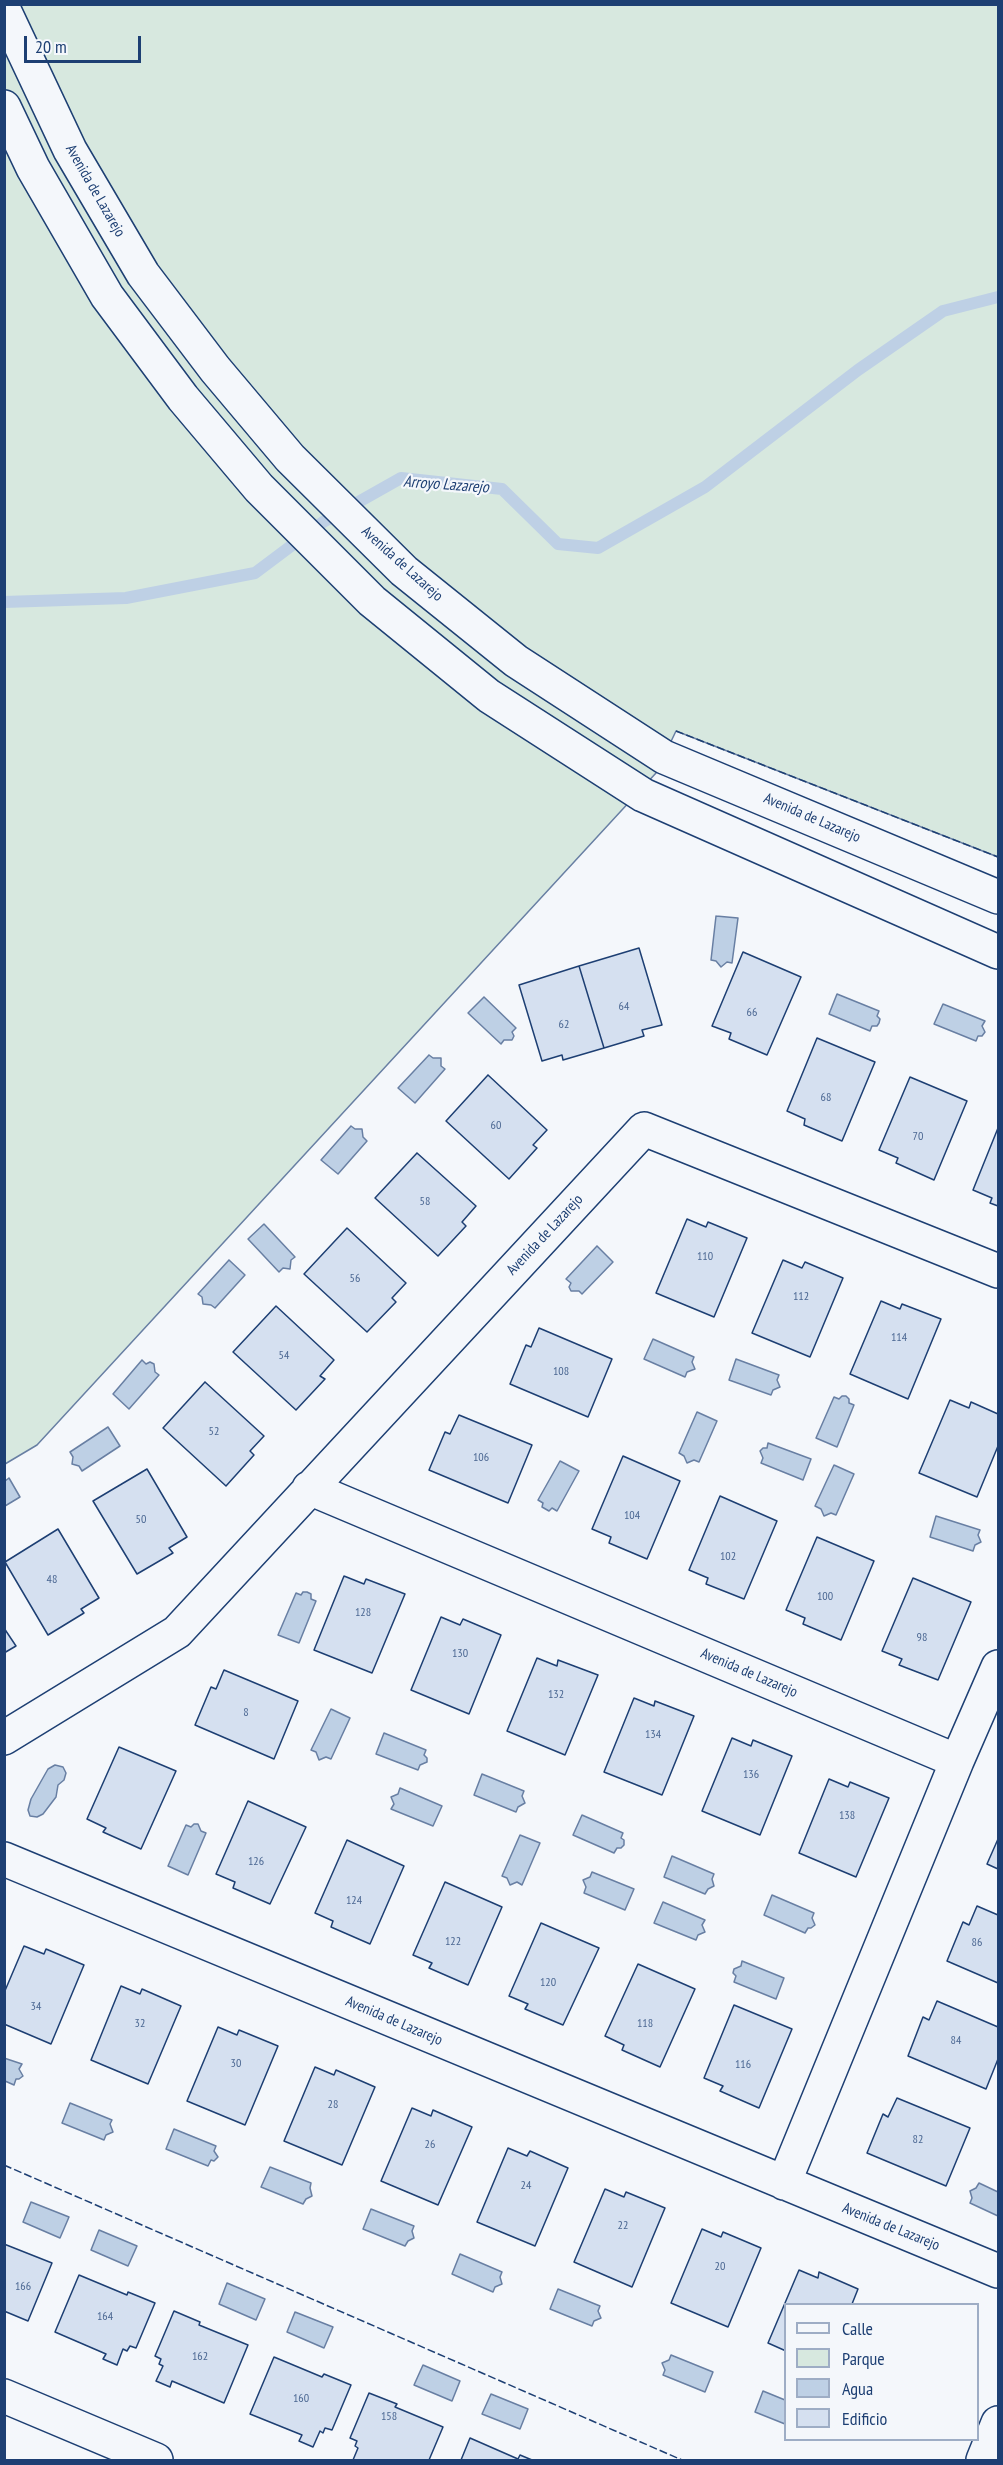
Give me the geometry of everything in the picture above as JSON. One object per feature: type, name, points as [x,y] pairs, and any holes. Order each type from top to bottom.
[{"type":"street","name":"Avenida de Lazarejo","points":[[4,10],[70,150],[144,274],[215,369],[290,458],[404,571],[516,661],[664,757],[999,897]]},
{"type":"street","points":[[4,107],[33,168],[108,296],[183,398],[259,488],[372,602],[489,696],[643,795],[999,952]]},
{"type":"street","name":"Avenida de Lazarejo","points":[[4,1738],[177,1632],[644,1129],[999,1270]]},
{"type":"street","name":"Avenida de Lazarejo","points":[[309,1488],[957,1761]]},
{"type":"street","points":[[784,2183],[957,1761],[999,1666]]},
{"type":"street","name":"Avenida de Lazarejo","points":[[4,1859],[999,2271]]},
{"type":"street","points":[[4,2396],[156,2460]]},
{"type":"street","points":[[983,2460],[999,2423]]},
{"type":"green space","points":[[5,5],[998,5],[998,857],[676,731],[656,773],[37,1445],[5,1464]]},
{"type":"water","points":[[716,916],[738,918],[732,963],[727,962],[721,967],[716,961],[711,960]]},
{"type":"water","points":[[837,994],[879,1011],[877,1016],[880,1019],[877,1026],[872,1026],[870,1031],[829,1014]]},
{"type":"water","points":[[484,997],[516,1028],[512,1032],[514,1036],[512,1040],[504,1040],[501,1044],[468,1013]]},
{"type":"water","points":[[943,1004],[985,1021],[982,1026],[985,1032],[982,1036],[978,1036],[976,1041],[934,1024]]},
{"type":"water","points":[[429,1055],[433,1058],[441,1058],[441,1066],[445,1069],[415,1103],[398,1088]]},
{"type":"water","points":[[351,1126],[355,1129],[362,1129],[363,1137],[367,1141],[338,1174],[321,1160]]},
{"type":"water","points":[[264,1224],[295,1257],[291,1260],[290,1269],[283,1268],[279,1272],[248,1239]]},
{"type":"water","points":[[597,1246],[613,1262],[582,1294],[579,1291],[571,1291],[569,1287],[571,1283],[566,1279]]},
{"type":"water","points":[[229,1260],[245,1275],[215,1308],[203,1304],[202,1297],[198,1294]]},
{"type":"water","points":[[653,1339],[694,1357],[692,1362],[695,1369],[687,1372],[685,1377],[644,1359]]},
{"type":"water","points":[[736,1359],[779,1375],[777,1380],[780,1387],[773,1390],[771,1395],[729,1380]]},
{"type":"water","points":[[142,1360],[146,1364],[150,1362],[154,1364],[155,1372],[159,1375],[129,1409],[113,1394]]},
{"type":"water","points":[[846,1396],[849,1403],[854,1405],[837,1447],[816,1438],[834,1397],[839,1399]]},
{"type":"water","points":[[697,1412],[717,1421],[699,1462],[694,1460],[687,1463],[684,1456],[679,1453]]},
{"type":"water","points":[[108,1427],[120,1446],[82,1471],[79,1466],[72,1464],[73,1457],[70,1452]]},
{"type":"water","points":[[768,1443],[811,1459],[803,1480],[761,1463],[763,1458],[760,1451],[767,1448]]},
{"type":"water","points":[[560,1461],[579,1471],[557,1511],[552,1508],[549,1511],[542,1507],[543,1503],[538,1500]]},
{"type":"water","points":[[834,1465],[854,1474],[836,1515],[831,1513],[824,1516],[821,1509],[815,1506]]},
{"type":"water","points":[[9,1478],[20,1497],[5,1506],[5,1481]]},
{"type":"water","points":[[936,1516],[980,1530],[978,1535],[981,1542],[975,1545],[973,1551],[930,1537]]},
{"type":"water","points":[[303,1592],[311,1594],[311,1599],[316,1601],[299,1643],[278,1635],[296,1593],[301,1595]]},
{"type":"water","points":[[331,1709],[350,1718],[331,1759],[326,1757],[319,1760],[316,1752],[311,1750]]},
{"type":"water","points":[[384,1733],[426,1750],[424,1755],[427,1762],[420,1765],[418,1770],[376,1754]]},
{"type":"water","points":[[55,1765],[63,1767],[66,1773],[64,1780],[58,1785],[56,1797],[43,1814],[37,1817],[30,1816],[28,1810],[31,1799],[48,1769]]},
{"type":"water","points":[[482,1774],[524,1791],[522,1796],[525,1803],[518,1807],[516,1812],[474,1795]]},
{"type":"water","points":[[400,1788],[442,1806],[433,1826],[391,1809],[394,1804],[391,1797],[398,1794]]},
{"type":"water","points":[[582,1815],[623,1833],[621,1838],[624,1840],[624,1845],[617,1848],[614,1853],[573,1835]]},
{"type":"water","points":[[198,1824],[201,1831],[206,1833],[188,1875],[168,1866],[186,1825],[191,1827]]},
{"type":"water","points":[[520,1835],[540,1843],[522,1885],[517,1882],[510,1885],[507,1878],[502,1876]]},
{"type":"water","points":[[672,1856],[714,1874],[712,1879],[714,1886],[705,1894],[664,1877]]},
{"type":"water","points":[[592,1872],[634,1889],[625,1910],[584,1893],[586,1887],[583,1880],[590,1877]]},
{"type":"water","points":[[772,1895],[814,1913],[812,1918],[815,1925],[808,1928],[805,1933],[764,1915]]},
{"type":"water","points":[[663,1902],[705,1920],[702,1925],[705,1932],[698,1935],[696,1940],[654,1923]]},
{"type":"water","points":[[742,1961],[784,1978],[776,1999],[734,1982],[736,1976],[733,1973],[734,1969],[741,1966]]},
{"type":"water","points":[[4,2058],[22,2064],[19,2069],[23,2076],[16,2079],[14,2085],[5,2081]]},
{"type":"water","points":[[70,2103],[112,2120],[110,2124],[113,2132],[106,2135],[104,2140],[62,2123]]},
{"type":"water","points":[[174,2129],[216,2146],[214,2151],[218,2157],[214,2161],[211,2160],[208,2166],[166,2149]]},
{"type":"water","points":[[270,2167],[311,2183],[312,2196],[303,2204],[261,2187]]},
{"type":"water","points":[[979,2183],[998,2192],[998,2216],[970,2203],[972,2198],[970,2191]]},
{"type":"water","points":[[31,2202],[69,2217],[60,2238],[23,2222]]},
{"type":"water","points":[[371,2209],[414,2226],[412,2231],[414,2238],[405,2246],[363,2229]]},
{"type":"water","points":[[99,2230],[137,2246],[128,2266],[91,2250]]},
{"type":"water","points":[[460,2254],[502,2272],[500,2277],[502,2284],[495,2287],[493,2292],[452,2274]]},
{"type":"water","points":[[227,2283],[265,2299],[256,2320],[219,2304]]},
{"type":"water","points":[[558,2289],[600,2306],[598,2311],[601,2318],[594,2321],[592,2326],[550,2309]]},
{"type":"water","points":[[295,2312],[333,2327],[324,2348],[287,2332]]},
{"type":"water","points":[[671,2355],[713,2372],[705,2392],[663,2375],[665,2370],[662,2363],[669,2360]]},
{"type":"water","points":[[423,2365],[460,2381],[452,2401],[414,2385]]},
{"type":"water","points":[[763,2391],[784,2400],[784,2424],[755,2412]]},
{"type":"water","points":[[491,2394],[528,2409],[520,2429],[482,2414]]},
{"type":"building","points":[[639,948],[662,1025],[642,1030],[644,1036],[604,1048],[579,966]]},
{"type":"building","points":[[743,952],[801,977],[767,1055],[729,1039],[731,1033],[712,1026]]},
{"type":"building","points":[[579,966],[604,1048],[563,1060],[562,1055],[542,1061],[519,985]]},
{"type":"building","points":[[817,1038],[875,1062],[842,1141],[804,1125],[805,1119],[787,1111]]},
{"type":"building","points":[[488,1075],[547,1130],[533,1145],[537,1148],[509,1179],[446,1121]]},
{"type":"building","points":[[910,1077],[967,1101],[934,1180],[896,1163],[898,1158],[879,1150]]},
{"type":"building","points":[[998,1128],[998,1206],[990,1203],[992,1198],[973,1190]]},
{"type":"building","points":[[417,1153],[476,1206],[462,1222],[466,1226],[438,1256],[375,1198]]},
{"type":"building","points":[[687,1219],[706,1227],[708,1222],[747,1238],[714,1317],[656,1293]]},
{"type":"building","points":[[347,1228],[406,1283],[392,1298],[396,1302],[367,1332],[304,1274]]},
{"type":"building","points":[[783,1260],[802,1268],[805,1262],[843,1278],[810,1357],[752,1333]]},
{"type":"building","points":[[881,1301],[900,1309],[902,1304],[941,1319],[908,1399],[850,1374]]},
{"type":"building","points":[[276,1306],[334,1360],[320,1376],[325,1379],[296,1410],[233,1352]]},
{"type":"building","points":[[539,1328],[612,1359],[588,1417],[510,1384],[526,1345],[531,1347]]},
{"type":"building","points":[[205,1382],[264,1436],[250,1451],[254,1455],[226,1486],[163,1428]]},
{"type":"building","points":[[950,1400],[969,1408],[971,1402],[998,1414],[998,1446],[977,1497],[919,1473]]},
{"type":"building","points":[[459,1415],[532,1445],[508,1503],[429,1470],[445,1432],[450,1434]]},
{"type":"building","points":[[623,1456],[680,1481],[647,1559],[609,1543],[611,1537],[592,1529]]},
{"type":"building","points":[[147,1469],[187,1537],[169,1548],[173,1553],[137,1574],[93,1501]]},
{"type":"building","points":[[720,1496],[777,1521],[744,1599],[706,1584],[708,1578],[689,1570]]},
{"type":"building","points":[[58,1529],[99,1598],[81,1609],[84,1613],[48,1635],[5,1562]]},
{"type":"building","points":[[817,1537],[874,1561],[841,1640],[803,1624],[805,1618],[786,1610]]},
{"type":"building","points":[[344,1576],[364,1584],[366,1579],[405,1594],[372,1673],[314,1650]]},
{"type":"building","points":[[913,1578],[971,1602],[938,1680],[899,1665],[902,1659],[882,1651]]},
{"type":"building","points":[[441,1617],[460,1625],[463,1619],[501,1635],[469,1714],[411,1690]]},
{"type":"building","points":[[4,1628],[16,1646],[4,1653]]},
{"type":"building","points":[[537,1658],[557,1666],[558,1660],[598,1675],[565,1755],[507,1731]]},
{"type":"building","points":[[224,1670],[298,1701],[274,1759],[195,1725],[211,1687],[216,1689]]},
{"type":"building","points":[[634,1698],[654,1706],[655,1701],[694,1716],[662,1795],[604,1772]]},
{"type":"building","points":[[732,1738],[751,1746],[753,1740],[792,1756],[760,1835],[702,1811]]},
{"type":"building","points":[[119,1747],[176,1771],[141,1849],[103,1832],[106,1828],[87,1819]]},
{"type":"building","points":[[829,1779],[848,1787],[850,1782],[889,1798],[856,1877],[799,1853]]},
{"type":"building","points":[[248,1801],[306,1827],[270,1904],[233,1888],[235,1882],[216,1874]]},
{"type":"building","points":[[998,1839],[998,1869],[987,1864]]},
{"type":"building","points":[[347,1840],[404,1866],[370,1944],[331,1927],[333,1921],[315,1913]]},
{"type":"building","points":[[445,1882],[502,1907],[468,1985],[429,1968],[432,1963],[413,1955]]},
{"type":"building","points":[[977,1906],[998,1915],[998,1983],[947,1961],[963,1922],[969,1925]]},
{"type":"building","points":[[541,1923],[599,1948],[563,2025],[525,2009],[528,2004],[509,1996]]},
{"type":"building","points":[[24,1946],[44,1954],[46,1949],[84,1965],[51,2044],[4,2024],[4,1993]]},
{"type":"building","points":[[638,1964],[695,1989],[660,2067],[622,2050],[624,2045],[605,2036]]},
{"type":"building","points":[[121,1986],[140,1994],[142,1989],[181,2006],[148,2084],[91,2060]]},
{"type":"building","points":[[937,2001],[998,2027],[998,2059],[986,2089],[908,2056],[923,2017],[929,2020]]},
{"type":"building","points":[[734,2005],[792,2029],[759,2108],[720,2091],[723,2086],[704,2078]]},
{"type":"building","points":[[218,2027],[237,2035],[239,2030],[278,2046],[245,2125],[187,2101]]},
{"type":"building","points":[[315,2067],[334,2075],[336,2070],[375,2087],[342,2165],[284,2141]]},
{"type":"building","points":[[897,2098],[970,2128],[946,2186],[867,2153],[883,2114],[888,2117]]},
{"type":"building","points":[[412,2108],[431,2116],[433,2110],[472,2127],[438,2205],[381,2181]]},
{"type":"building","points":[[508,2148],[527,2156],[530,2151],[568,2168],[535,2246],[477,2222]]},
{"type":"building","points":[[605,2189],[624,2197],[626,2192],[665,2208],[632,2287],[574,2262]]},
{"type":"building","points":[[702,2229],[721,2237],[723,2232],[761,2248],[728,2327],[671,2303]]},
{"type":"building","points":[[4,2244],[52,2263],[28,2321],[4,2311]]},
{"type":"building","points":[[799,2270],[818,2278],[819,2272],[858,2289],[852,2303],[785,2303]]},
{"type":"building","points":[[79,2275],[127,2295],[128,2292],[155,2303],[136,2348],[130,2346],[127,2351],[123,2349],[117,2365],[103,2359],[106,2354],[55,2332]]},
{"type":"building","points":[[784,2305],[784,2350],[768,2343]]},
{"type":"building","points":[[174,2311],[200,2322],[199,2325],[248,2345],[224,2403],[172,2381],[170,2387],[156,2381],[163,2366],[159,2364],[161,2359],[155,2356]]},
{"type":"building","points":[[274,2357],[322,2377],[324,2374],[351,2385],[332,2430],[325,2428],[323,2433],[320,2431],[313,2447],[299,2441],[302,2435],[250,2414]]},
{"type":"building","points":[[369,2393],[397,2404],[395,2407],[443,2427],[429,2460],[353,2460],[358,2448],[355,2446],[357,2441],[350,2438]]},
{"type":"building","points":[[470,2438],[518,2459],[520,2455],[532,2460],[461,2460]]},
{"type":"waterway","name":"Arroyo Lazarejo","points":[[4,602],[126,598],[255,573],[323,522],[401,478],[502,489],[558,544],[598,548],[705,487],[858,370],[943,311],[998,297]]},
{"type":"fence","points":[[676,731],[998,857]]},
{"type":"fence","points":[[4,2165],[682,2460]]}]
